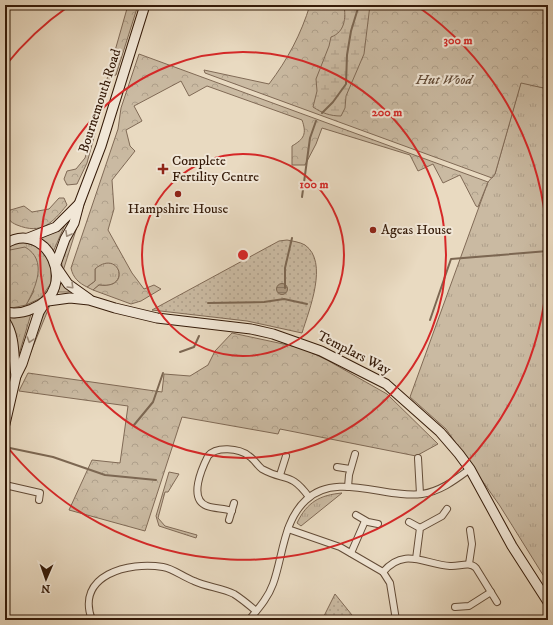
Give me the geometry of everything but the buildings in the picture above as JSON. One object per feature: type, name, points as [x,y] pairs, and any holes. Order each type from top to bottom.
[{"type":"street","name":"Bournemouth Road","points":[[46,302],[56,285],[57,266],[63,244],[74,223],[79,204],[101,146],[144,5]]},
{"type":"street","name":"Bournemouth Road","points":[[5,244],[16,238],[28,238],[56,227],[79,204]]},
{"type":"street","name":"Templars Way","points":[[28,238],[42,245],[68,284],[89,300]]},
{"type":"street","name":"Templars Way","points":[[5,312],[23,313],[46,302],[70,298],[89,300],[136,313],[197,323],[251,329],[306,345],[333,356],[386,384],[440,432],[470,469],[512,546],[548,602]]},
{"type":"street","points":[[5,424],[16,376],[22,364],[39,312],[46,302]]},
{"type":"street","points":[[5,321],[12,333],[16,376]]},
{"type":"street","points":[[5,364],[14,351]]},
{"type":"street","points":[[232,511],[208,507],[202,504],[198,498],[197,491],[206,459],[212,451],[224,449],[245,454],[263,469],[295,481],[308,497]]},
{"type":"street","points":[[348,487],[350,469],[355,454]]},
{"type":"street","points":[[280,475],[286,456]]},
{"type":"street","points":[[418,458],[420,494]]},
{"type":"street","points":[[337,467],[350,469]]},
{"type":"street","points":[[249,620],[272,586],[288,529],[298,510],[308,497],[328,489],[348,487],[406,494],[420,494],[443,487],[470,469]]},
{"type":"street","points":[[5,485],[40,493],[39,500]]},
{"type":"street","points":[[229,520],[234,503]]},
{"type":"street","points":[[420,528],[441,516],[448,510]]},
{"type":"street","points":[[356,515],[365,521],[378,524]]},
{"type":"street","points":[[351,553],[365,521]]},
{"type":"street","points":[[409,522],[420,528]]},
{"type":"street","points":[[416,558],[420,528]]},
{"type":"street","points":[[288,529],[327,541],[383,572],[390,583],[396,620]]},
{"type":"street","points":[[469,564],[472,544],[470,530]]},
{"type":"street","points":[[383,572],[396,561],[405,558],[416,558],[447,566],[469,564],[476,568],[497,602]]},
{"type":"street","points":[[92,620],[89,601],[91,590],[96,582],[109,574],[141,567],[166,568],[197,583],[229,592],[238,596],[256,611]]},
{"type":"street","points":[[455,607],[469,606],[491,592]]},
{"type":"green space","points":[[128,5],[138,5],[116,75],[111,76],[106,95],[103,93]]},
{"type":"green space","name":"Hut Wood","points":[[310,5],[548,5],[548,89],[521,83],[495,174],[492,178],[205,73],[204,70],[269,84],[293,46]]},
{"type":"green space","points":[[344,5],[370,5],[364,54],[346,96],[345,108],[341,116],[337,116],[326,114],[313,107],[317,91],[316,79],[331,37],[339,32],[344,24]]},
{"type":"green space","points":[[139,54],[488,182],[478,207],[476,206],[460,175],[443,183],[433,164],[418,171],[410,155],[322,128],[316,144],[305,165],[292,165],[292,146],[302,138],[304,133],[302,120],[207,86],[189,96],[181,81],[134,106],[142,121],[126,130],[130,146],[135,151],[112,180],[114,209],[108,230],[132,273],[144,289],[154,285],[161,289],[141,301],[131,304],[93,290],[99,285],[110,285],[116,282],[119,277],[119,271],[116,266],[111,263],[103,264],[95,269],[95,281],[87,287],[77,280],[73,275],[71,268],[118,129],[121,108]]},
{"type":"green space","points":[[521,82],[548,89],[548,583],[500,506],[446,429],[410,397],[488,182],[495,174]]},
{"type":"green space","points":[[100,106],[102,107],[87,163],[77,184],[67,185],[64,179],[67,171],[76,169],[85,158]]},
{"type":"green space","points":[[89,189],[63,271],[61,260]]},
{"type":"green space","points":[[59,198],[64,198],[67,205],[46,226],[33,229],[26,228],[15,224],[8,218],[7,211],[24,206],[32,212],[49,209]]},
{"type":"green space","points":[[67,220],[53,252],[52,252],[39,237]]},
{"type":"green space","points":[[25,240],[41,249],[51,265],[51,283],[41,298],[26,305],[34,291],[7,249],[5,251],[5,246]]},
{"type":"green space","points":[[287,240],[305,245],[312,253],[316,263],[315,287],[302,333],[247,321],[152,310],[279,241]]},
{"type":"green space","points":[[25,247],[32,252],[36,259],[38,274],[36,282],[26,305],[7,309],[5,307],[5,251]]},
{"type":"green space","points":[[101,263],[110,263],[115,265],[119,272],[119,276],[113,284],[99,285],[93,290],[87,287],[95,281],[95,269]]},
{"type":"green space","points":[[59,281],[70,291],[55,292]]},
{"type":"green space","points":[[50,305],[30,354],[25,357],[46,307]]},
{"type":"green space","points":[[31,314],[17,361],[7,317],[15,318]]},
{"type":"green space","points":[[232,333],[302,348],[327,360],[387,394],[438,444],[416,456],[280,429],[278,434],[182,417],[145,531],[69,510],[92,460],[120,463],[128,406],[19,391],[28,373],[162,392],[164,374],[190,376],[208,365],[215,351]]},
{"type":"green space","points":[[169,472],[179,474],[168,492],[165,492],[158,518],[165,526],[197,535],[196,538],[159,526],[156,516]]},
{"type":"green space","points":[[342,493],[301,526],[297,523],[305,510],[315,501],[327,496]]},
{"type":"green space","points":[[335,594],[356,620],[322,620]]},
{"type":"shaded area","points":[[280,284],[284,284],[286,285],[286,293],[280,294],[277,291],[277,287]]},
{"type":"waterway","points":[[322,113],[333,102],[346,84],[347,55],[351,31],[359,5]]},
{"type":"waterway","points":[[302,197],[310,138],[316,121]]},
{"type":"waterway","points":[[285,288],[285,268],[292,238]]},
{"type":"waterway","points":[[430,320],[451,259],[548,251]]},
{"type":"waterway","points":[[208,303],[264,302],[284,299],[307,304]]},
{"type":"waterway","points":[[180,352],[194,347],[199,336]]},
{"type":"waterway","points":[[134,425],[153,402],[163,373]]},
{"type":"waterway","points":[[5,447],[53,457],[105,475],[156,480]]},
{"type":"place","name":"Complete Fertility Centre","points":[[163,169]]},
{"type":"place","name":"Hampshire House","points":[[178,194]]},
{"type":"place","name":"Ageas House","points":[[373,230]]}]
